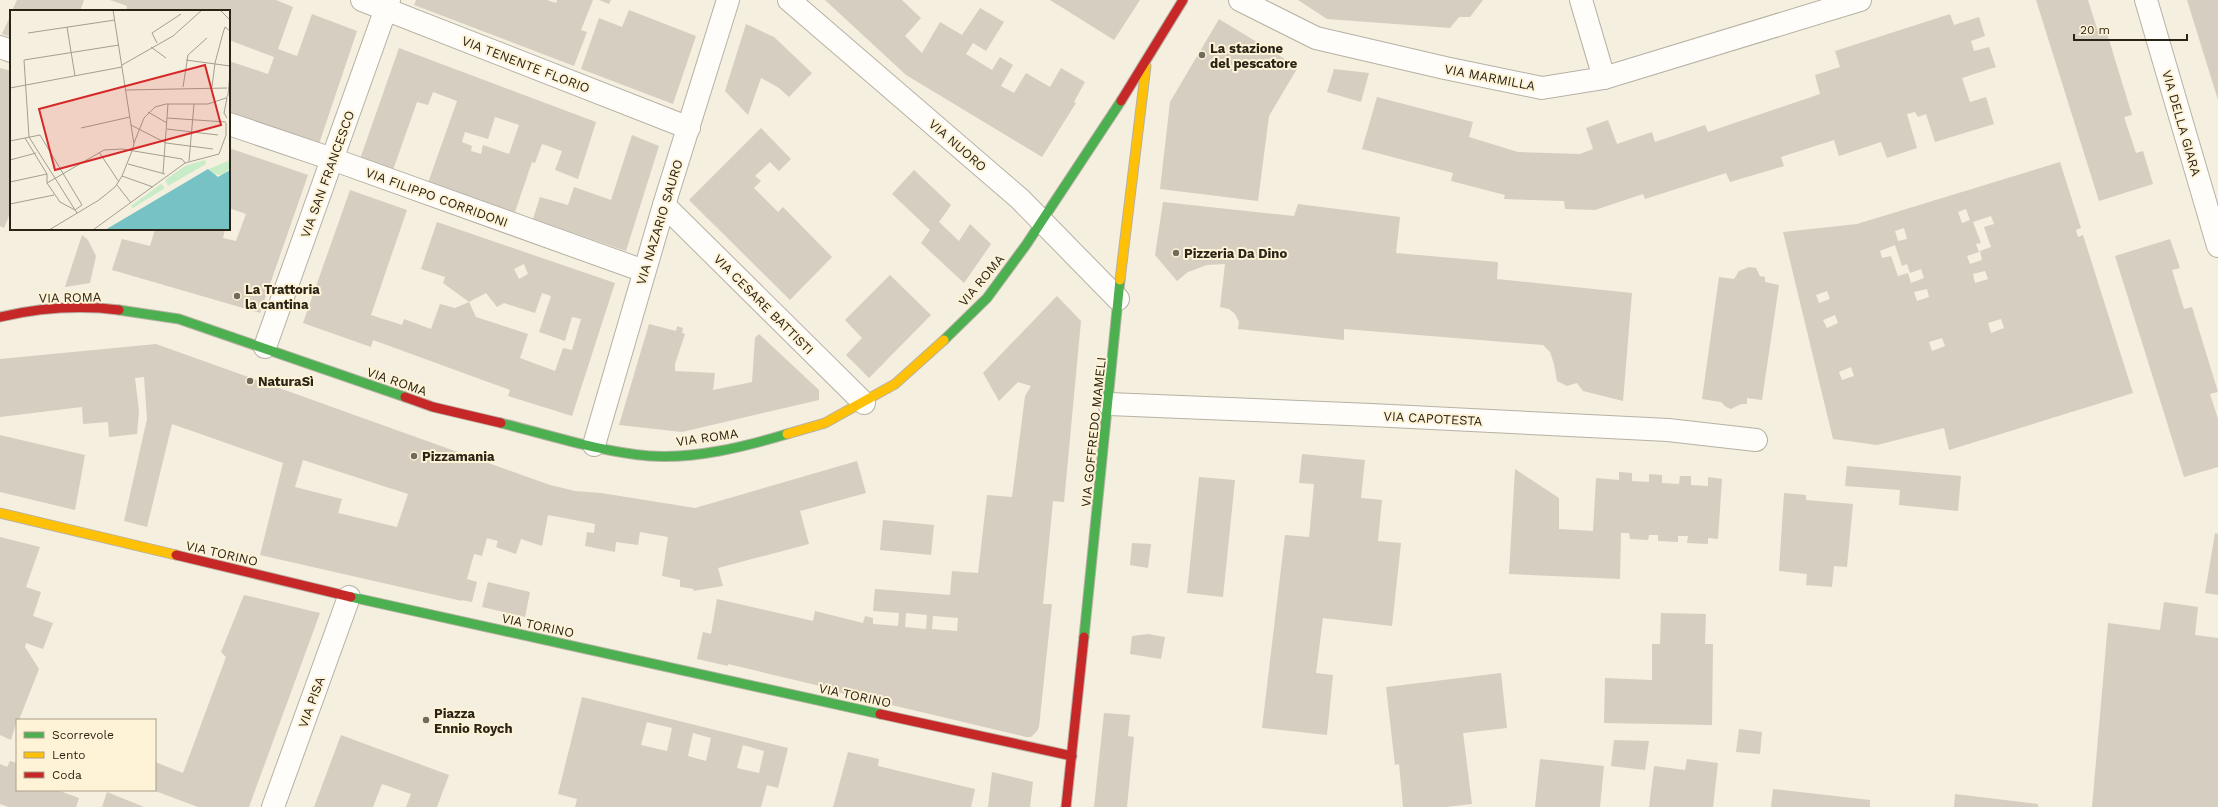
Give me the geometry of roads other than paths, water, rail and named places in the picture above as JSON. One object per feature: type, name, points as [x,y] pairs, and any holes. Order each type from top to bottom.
[{"type":"street","name":"VIA TENENTE FLORIO","points":[[362,0],[387,5],[689,128]]},
{"type":"street","name":"VIA NAZARIO SAURO","points":[[594,445],[644,271],[728,0]]},
{"type":"street","name":"VIA NUORO","points":[[789,0],[1042,220],[1118,299]]},
{"type":"street","name":"VIA ROMA","points":[[0,317],[31,310],[96,307],[179,319],[265,347],[432,407],[616,451],[650,456],[691,455],[760,442],[825,423],[895,384],[932,352],[987,298],[1026,245],[1147,61],[1183,0]]},
{"type":"street","name":"VIA MARMILLA","points":[[1240,0],[1316,38],[1444,68],[1542,88],[1604,78],[1860,0]]},
{"type":"street","points":[[1581,0],[1604,78]]},
{"type":"street","name":"VIA DELLA GIARA","points":[[2146,0],[2210,189],[2218,246]]},
{"type":"street","name":"VIA SAN FRANCESCO","points":[[265,347],[387,5]]},
{"type":"street","points":[[0,47],[10,51]]},
{"type":"street","name":"VIA GOFFREDO MAMELI","points":[[1066,807],[1109,404],[1118,299],[1147,61]]},
{"type":"street","name":"VIA FILIPPO CORRIDONI","points":[[230,124],[332,159],[644,271]]},
{"type":"street","name":"VIA CESARE BATTISTI","points":[[664,205],[864,402]]},
{"type":"street","name":"VIA CAPOTESTA","points":[[1109,404],[1371,414],[1668,430],[1756,440]]},
{"type":"street","name":"VIA TORINO","points":[[0,513],[349,597],[1072,756]]},
{"type":"street","name":"VIA PISA","points":[[273,807],[349,597]]},
{"type":"place","name":"La stazione del pescatore","points":[[1202,55]]},
{"type":"place","name":"Pizzeria Da Dino","points":[[1176,253]]},
{"type":"place","name":"La Trattoria la cantina","points":[[237,296]]},
{"type":"place","name":"NaturaSì","points":[[250,381]]},
{"type":"place","name":"Pizzamania","points":[[414,456]]},
{"type":"place","name":"Piazza Ennio Roych","points":[[426,720]]}]
